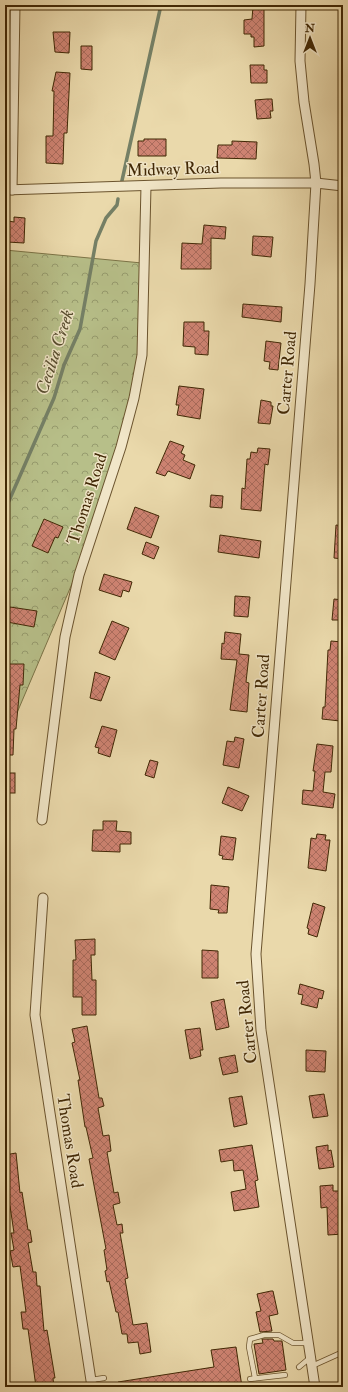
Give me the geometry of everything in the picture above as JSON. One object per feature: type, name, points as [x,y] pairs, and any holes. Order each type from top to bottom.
[{"type":"street","points":[[8,190],[15,5]]},
{"type":"street","name":"Carter Road","points":[[301,5],[300,61],[304,102],[316,184],[310,284],[256,954],[261,1030],[316,1387]]},
{"type":"street","name":"Midway Road","points":[[8,190],[221,183],[316,184],[343,186]]},
{"type":"street","name":"Thomas Road","points":[[42,820],[65,637],[79,575],[121,447],[134,398],[142,355],[146,186]]},
{"type":"street","name":"Thomas Road","points":[[42,898],[35,1015],[92,1384]]},
{"type":"lane","points":[[285,1375],[252,1379],[249,1347],[250,1339],[264,1335],[279,1335],[293,1343],[309,1343]]},
{"type":"lane","points":[[299,1367],[342,1353],[343,1360]]},
{"type":"lane","points":[[92,1384],[104,1378]]},
{"type":"green space","points":[[5,250],[142,263],[138,392],[97,525],[5,741]]},
{"type":"building","points":[[253,6],[264,6],[264,46],[254,47],[254,37],[251,37],[251,34],[244,34],[244,20],[252,19]]},
{"type":"building","points":[[53,32],[70,32],[69,53],[55,52]]},
{"type":"building","points":[[81,46],[92,46],[92,70],[81,69]]},
{"type":"building","points":[[250,65],[264,65],[264,70],[267,70],[267,83],[251,83]]},
{"type":"building","points":[[56,72],[70,73],[67,133],[64,133],[63,164],[46,163],[46,136],[53,136],[54,91],[52,91]]},
{"type":"building","points":[[272,99],[273,111],[270,111],[271,118],[257,119],[255,100]]},
{"type":"building","points":[[144,139],[166,139],[166,156],[138,156],[138,141],[144,141]]},
{"type":"building","points":[[232,141],[257,142],[256,159],[217,158],[218,145],[232,145]]},
{"type":"building","points":[[14,217],[25,218],[24,243],[7,242],[8,237],[5,237],[5,226],[8,226],[8,221],[14,222]]},
{"type":"building","points":[[204,225],[226,227],[225,239],[211,238],[211,269],[181,269],[182,243],[202,244]]},
{"type":"building","points":[[253,236],[273,237],[271,257],[252,255]]},
{"type":"building","points":[[243,304],[282,307],[281,322],[242,317]]},
{"type":"building","points":[[184,322],[204,322],[204,331],[209,331],[208,355],[195,354],[195,347],[183,346]]},
{"type":"building","points":[[266,341],[281,343],[278,370],[269,369],[270,362],[264,361]]},
{"type":"building","points":[[179,386],[204,389],[200,419],[177,415],[179,405],[176,405]]},
{"type":"building","points":[[261,400],[271,402],[271,406],[273,406],[270,424],[258,423]]},
{"type":"building","points":[[170,441],[184,446],[181,453],[185,455],[183,460],[195,465],[190,479],[168,471],[165,476],[156,473]]},
{"type":"building","points":[[258,448],[270,449],[268,465],[265,464],[261,511],[241,509],[242,488],[245,489],[247,459],[250,459],[251,452],[257,453]]},
{"type":"building","points":[[211,495],[223,496],[222,508],[210,507]]},
{"type":"building","points":[[135,507],[159,516],[151,538],[127,529]]},
{"type":"building","points":[[44,519],[63,527],[58,538],[55,537],[48,553],[32,546]]},
{"type":"building","points":[[336,525],[343,526],[343,559],[334,558]]},
{"type":"building","points":[[220,535],[261,541],[259,558],[218,552]]},
{"type":"building","points":[[146,542],[159,547],[154,559],[142,554]]},
{"type":"building","points":[[104,574],[132,582],[129,592],[123,590],[121,597],[99,590]]},
{"type":"building","points":[[235,596],[250,597],[248,617],[234,616]]},
{"type":"building","points":[[334,599],[343,600],[343,616],[341,616],[341,620],[332,620]]},
{"type":"building","points":[[10,607],[37,611],[34,627],[7,622]]},
{"type":"building","points":[[112,621],[129,628],[115,660],[99,653]]},
{"type":"building","points":[[225,632],[241,634],[239,654],[249,655],[246,682],[249,683],[247,712],[230,710],[237,660],[221,659],[222,643],[224,644]]},
{"type":"building","points":[[331,641],[342,642],[343,686],[340,721],[322,719],[323,707],[325,707],[328,650],[330,650]]},
{"type":"building","points":[[5,664],[24,664],[23,685],[20,685],[16,729],[14,729],[13,755],[5,755]]},
{"type":"building","points":[[95,672],[110,677],[101,701],[90,698]]},
{"type":"building","points":[[102,726],[117,730],[110,757],[98,753],[99,748],[95,747]]},
{"type":"building","points":[[235,737],[244,739],[239,768],[223,765],[227,741],[234,742]]},
{"type":"building","points":[[317,744],[333,746],[331,772],[325,772],[323,792],[335,794],[333,808],[302,804],[303,790],[313,791],[315,771],[313,771]]},
{"type":"building","points":[[150,760],[158,762],[154,778],[145,775]]},
{"type":"building","points":[[5,773],[15,773],[15,793],[5,793]]},
{"type":"building","points":[[228,787],[249,796],[242,811],[222,803]]},
{"type":"building","points":[[103,821],[117,821],[116,831],[131,832],[131,844],[120,844],[120,852],[92,851],[93,830],[103,830]]},
{"type":"building","points":[[317,834],[326,835],[325,840],[330,840],[326,871],[308,868],[311,838],[316,839]]},
{"type":"building","points":[[221,836],[236,838],[233,860],[222,859],[223,856],[219,855]]},
{"type":"building","points":[[211,885],[229,887],[227,913],[218,913],[219,910],[210,909]]},
{"type":"building","points":[[313,903],[325,907],[317,937],[308,934],[309,929],[307,928]]},
{"type":"building","points":[[95,939],[95,955],[91,955],[92,980],[96,980],[96,1015],[82,1015],[82,997],[73,997],[73,960],[76,960],[75,940]]},
{"type":"building","points":[[202,950],[218,951],[218,978],[202,978]]},
{"type":"building","points":[[300,984],[324,991],[322,999],[319,998],[317,1008],[301,1004],[303,995],[298,994]]},
{"type":"building","points":[[224,999],[229,1027],[216,1030],[211,1002]]},
{"type":"building","points":[[87,1026],[99,1098],[102,1098],[104,1106],[98,1108],[103,1136],[109,1135],[111,1151],[107,1152],[114,1193],[118,1192],[120,1203],[113,1205],[117,1225],[122,1224],[123,1233],[120,1233],[128,1278],[125,1279],[133,1325],[147,1323],[151,1352],[140,1354],[138,1342],[128,1343],[127,1334],[122,1334],[118,1312],[116,1312],[109,1281],[107,1282],[105,1271],[107,1270],[104,1250],[106,1249],[89,1159],[93,1158],[85,1127],[78,1080],[80,1080],[72,1043],[75,1042],[72,1029]]},
{"type":"building","points":[[200,1028],[203,1050],[200,1050],[201,1056],[190,1059],[185,1030]]},
{"type":"building","points":[[306,1050],[326,1051],[325,1072],[306,1071]]},
{"type":"building","points":[[235,1055],[238,1072],[223,1075],[219,1058]]},
{"type":"building","points":[[324,1094],[328,1116],[313,1118],[309,1096]]},
{"type":"building","points":[[242,1096],[247,1124],[234,1127],[229,1098]]},
{"type":"building","points":[[252,1145],[258,1180],[255,1181],[259,1207],[234,1211],[231,1192],[246,1189],[243,1170],[234,1171],[233,1160],[221,1162],[219,1150]]},
{"type":"building","points":[[328,1145],[328,1151],[331,1150],[334,1167],[319,1169],[316,1147]]},
{"type":"building","points":[[16,1153],[20,1193],[22,1192],[28,1230],[30,1230],[32,1242],[28,1243],[33,1272],[36,1272],[37,1286],[40,1286],[44,1331],[47,1330],[55,1378],[53,1378],[54,1387],[36,1387],[28,1329],[23,1329],[21,1312],[26,1312],[20,1266],[13,1267],[10,1251],[14,1250],[11,1233],[14,1233],[10,1206],[5,1207],[5,1155]]},
{"type":"building","points":[[333,1185],[333,1191],[343,1191],[343,1234],[328,1235],[327,1207],[321,1208],[320,1186]]},
{"type":"building","points":[[273,1291],[278,1314],[269,1316],[272,1331],[260,1332],[256,1312],[261,1311],[257,1294]]},
{"type":"building","points":[[262,1339],[282,1341],[286,1370],[259,1374],[254,1344],[263,1343]]},
{"type":"building","points":[[236,1347],[242,1387],[119,1387],[118,1382],[214,1367],[211,1350]]},
{"type":"waterway","name":"Cecilia Creek","points":[[121,185],[161,5]]},
{"type":"waterway","name":"Cecilia Creek","points":[[5,510],[54,398],[64,365],[80,329],[96,241],[106,218],[117,205],[118,199]]}]
